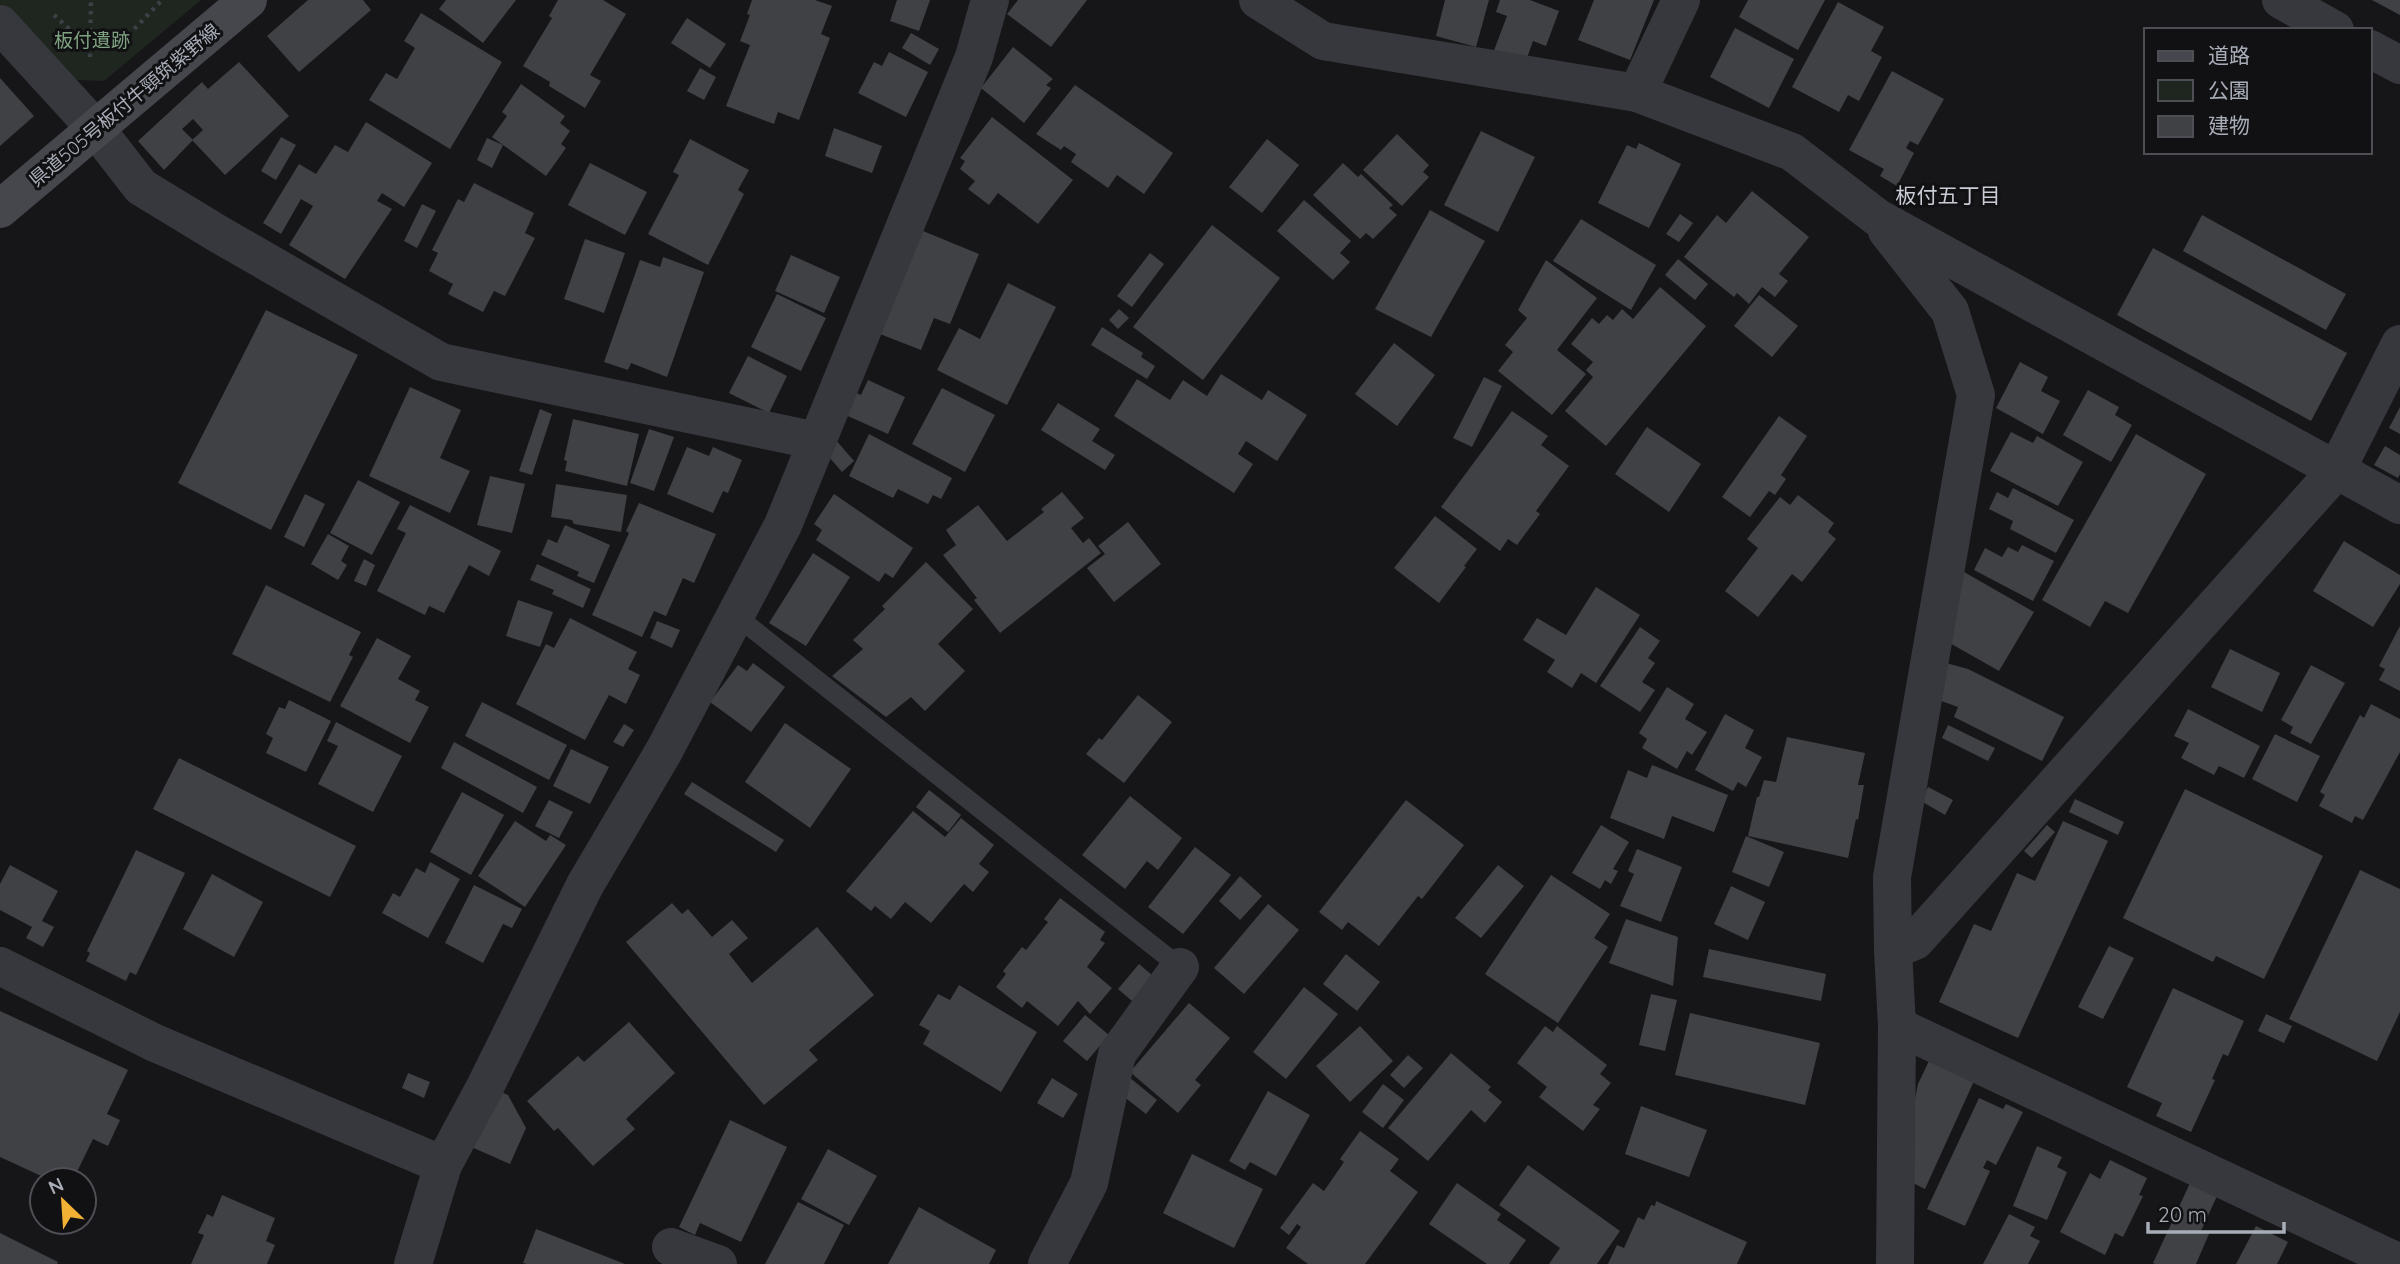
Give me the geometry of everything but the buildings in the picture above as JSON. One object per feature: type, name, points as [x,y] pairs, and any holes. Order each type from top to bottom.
[{"type":"main road","name":"県道505号板付牛頸筑紫野線","points":[[0,209],[248,0]]},
{"type":"street","points":[[413,1264],[443,1165],[485,1087],[585,885],[664,751],[783,525],[974,57],[990,0]]},
{"type":"street","points":[[1258,0],[1322,41],[1637,93],[1792,152],[1878,218],[2400,505]]},
{"type":"street","points":[[1637,93],[1681,0]]},
{"type":"street","points":[[2281,0],[2331,28]]},
{"type":"street","points":[[0,24],[96,129],[141,187],[441,362],[817,441]]},
{"type":"street","points":[[2372,50],[2400,65]]},
{"type":"street","points":[[1878,218],[1950,311],[1976,395],[1892,877],[1897,1026],[1895,1264]]},
{"type":"street","points":[[1893,950],[1915,941],[2336,471],[2400,344]]},
{"type":"street","points":[[0,966],[155,1043],[443,1165]]},
{"type":"street","points":[[1047,1264],[1089,1183],[1117,1054],[1180,967]]},
{"type":"street","points":[[1897,1026],[2400,1264]]},
{"type":"street","points":[[671,1247],[718,1264]]},
{"type":"lane","points":[[735,615],[1180,967]]},
{"type":"path","points":[[90,61],[91,0]]},
{"type":"path","points":[[48,9],[89,45],[122,42],[162,0]]},
{"type":"green space","name":"板付遺跡","points":[[0,0],[201,0],[104,81],[75,80],[0,5]]},
{"type":"district","name":"板付五丁目","points":[[1948,195]]}]
